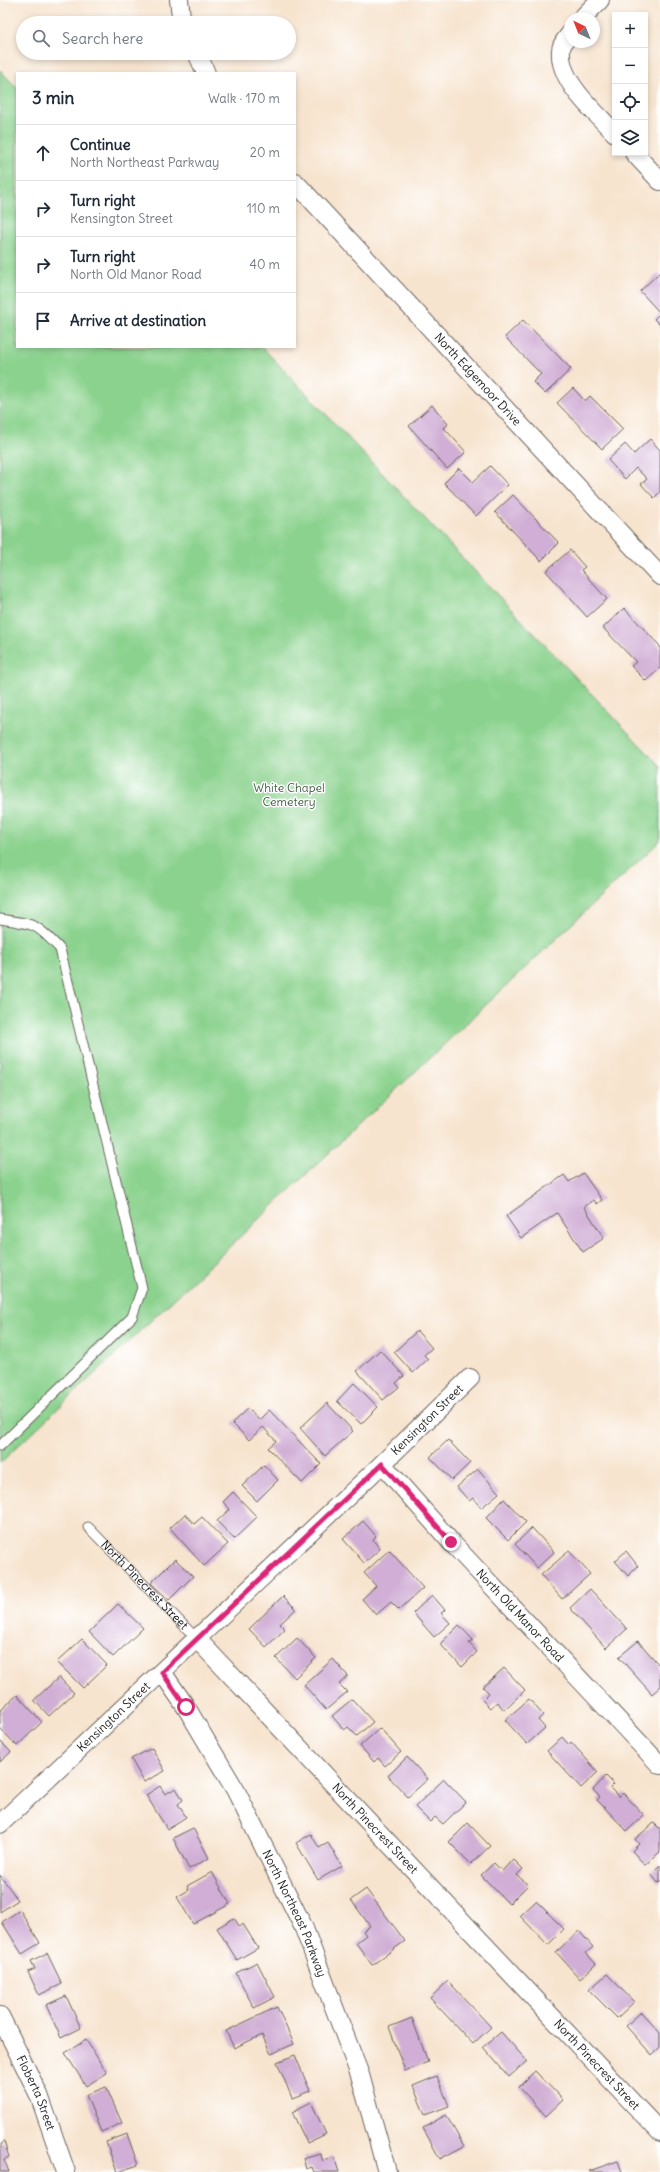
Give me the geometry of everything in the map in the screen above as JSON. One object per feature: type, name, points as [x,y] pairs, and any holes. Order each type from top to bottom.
[{"type":"street","points":[[179,0],[181,16]]},
{"type":"street","points":[[588,12],[600,0]]},
{"type":"street","points":[[564,43],[561,48],[563,72],[584,100],[612,130]]},
{"type":"street","points":[[200,60],[206,72]]},
{"type":"street","points":[[637,156],[660,181]]},
{"type":"street","name":"North Edgemoor Drive","points":[[296,183],[660,576]]},
{"type":"street","name":"Kensington Street","points":[[0,1824],[382,1464],[470,1378]]},
{"type":"street","name":"North Old Manor Road","points":[[382,1464],[451,1542],[660,1765]]},
{"type":"street","name":"North Pinecrest Street","points":[[197,1639],[660,2132]]},
{"type":"street","name":"North Northeast Parkway","points":[[162,1672],[186,1707],[236,1791],[303,1926],[360,2075],[387,2172]]},
{"type":"street","name":"Floberta Street","points":[[0,2016],[39,2095],[66,2172]]},
{"type":"lane","points":[[0,919],[31,923],[44,932],[60,949],[142,1288],[132,1317],[0,1446]]},
{"type":"lane","name":"North Pinecrest Street","points":[[88,1528],[197,1639]]},
{"type":"green space","name":"White Chapel Cemetery","points":[[0,70],[16,87],[16,348],[263,348],[660,766],[660,841],[0,1463]]},
{"type":"building","points":[[660,272],[660,313],[640,291]]},
{"type":"building","points":[[660,313],[660,325],[654,319]]},
{"type":"building","points":[[523,320],[571,369],[545,394],[533,382],[541,374],[505,337]]},
{"type":"building","points":[[573,388],[585,401],[590,396],[623,429],[602,449],[557,403]]},
{"type":"building","points":[[432,405],[448,424],[444,428],[466,452],[447,469],[409,426]]},
{"type":"building","points":[[650,439],[660,450],[660,492],[654,498],[641,484],[647,479],[636,468],[625,479],[608,460],[625,444],[634,454]]},
{"type":"building","points":[[490,466],[508,485],[476,516],[444,483],[459,468],[473,482]]},
{"type":"building","points":[[513,495],[559,543],[541,561],[495,512]]},
{"type":"building","points":[[570,550],[585,567],[581,570],[607,599],[587,617],[546,571]]},
{"type":"building","points":[[624,608],[660,646],[660,668],[646,681],[631,666],[636,662],[603,628]]},
{"type":"building","points":[[583,1173],[602,1200],[597,1204],[594,1200],[584,1207],[604,1238],[583,1252],[557,1213],[521,1238],[506,1216],[564,1175],[569,1182]]},
{"type":"building","points":[[417,1331],[432,1348],[424,1355],[428,1359],[413,1373],[394,1352]]},
{"type":"building","points":[[380,1350],[404,1376],[396,1383],[399,1387],[383,1400],[357,1371]]},
{"type":"building","points":[[354,1383],[378,1407],[361,1424],[337,1401]]},
{"type":"building","points":[[327,1403],[353,1431],[325,1456],[300,1428]]},
{"type":"building","points":[[248,1408],[259,1420],[269,1410],[321,1464],[302,1483],[268,1448],[276,1441],[263,1427],[249,1440],[232,1423]]},
{"type":"building","points":[[448,1440],[470,1463],[452,1480],[430,1457]]},
{"type":"building","points":[[264,1465],[278,1480],[257,1501],[242,1486]]},
{"type":"building","points":[[478,1469],[499,1493],[481,1508],[473,1498],[469,1501],[457,1487]]},
{"type":"building","points":[[233,1492],[257,1517],[234,1539],[217,1521],[230,1509],[223,1502]]},
{"type":"building","points":[[504,1499],[526,1522],[508,1540],[486,1518]]},
{"type":"building","points":[[185,1514],[194,1524],[202,1517],[228,1544],[204,1566],[170,1528]]},
{"type":"building","points":[[363,1521],[376,1536],[373,1540],[380,1549],[364,1563],[343,1539]]},
{"type":"building","points":[[532,1528],[554,1552],[537,1568],[515,1544]]},
{"type":"building","points":[[389,1550],[423,1588],[399,1610],[391,1602],[376,1615],[362,1599],[376,1586],[364,1573]]},
{"type":"building","points":[[569,1551],[590,1574],[562,1599],[541,1575]]},
{"type":"building","points":[[626,1551],[638,1566],[628,1576],[615,1561]]},
{"type":"building","points":[[175,1559],[193,1576],[169,1600],[151,1583]]},
{"type":"building","points":[[590,1589],[627,1629],[606,1648],[570,1608]]},
{"type":"building","points":[[432,1595],[445,1610],[441,1613],[450,1623],[434,1637],[413,1613]]},
{"type":"building","points":[[283,1596],[296,1609],[280,1624],[285,1629],[266,1647],[249,1629]]},
{"type":"building","points":[[118,1604],[143,1628],[113,1657],[89,1632]]},
{"type":"building","points":[[459,1625],[473,1640],[469,1643],[477,1652],[462,1667],[440,1644]]},
{"type":"building","points":[[297,1638],[316,1658],[295,1678],[276,1658]]},
{"type":"building","points":[[82,1639],[107,1665],[83,1688],[57,1662]]},
{"type":"building","points":[[638,1641],[660,1666],[660,1687],[652,1694],[619,1657]]},
{"type":"building","points":[[333,1659],[348,1676],[339,1684],[347,1692],[326,1710],[304,1685]]},
{"type":"building","points":[[504,1668],[525,1690],[504,1710],[497,1702],[490,1708],[482,1700],[489,1693],[483,1687]]},
{"type":"building","points":[[59,1677],[74,1693],[49,1716],[34,1700]]},
{"type":"building","points":[[17,1695],[42,1722],[17,1746],[0,1728],[0,1711]]},
{"type":"building","points":[[352,1699],[373,1722],[357,1736],[348,1727],[344,1730],[332,1716]]},
{"type":"building","points":[[529,1699],[543,1715],[538,1720],[545,1728],[527,1744],[505,1720]]},
{"type":"building","points":[[380,1728],[401,1752],[385,1766],[378,1758],[374,1762],[360,1746]]},
{"type":"building","points":[[562,1737],[569,1745],[571,1742],[598,1772],[581,1788],[547,1751]]},
{"type":"building","points":[[0,1741],[11,1752],[0,1762]]},
{"type":"building","points":[[152,1748],[165,1771],[144,1782],[131,1759]]},
{"type":"building","points":[[407,1757],[428,1779],[408,1797],[388,1776]]},
{"type":"building","points":[[606,1776],[614,1784],[610,1788],[619,1797],[623,1793],[644,1815],[627,1831],[597,1800],[600,1797],[593,1790]]},
{"type":"building","points":[[444,1779],[466,1802],[443,1824],[435,1817],[430,1822],[415,1807]]},
{"type":"building","points":[[160,1786],[165,1794],[176,1788],[183,1800],[178,1804],[186,1817],[167,1829],[146,1795]]},
{"type":"building","points":[[468,1823],[490,1846],[471,1864],[449,1842]]},
{"type":"building","points":[[654,1823],[660,1829],[660,1852],[645,1865],[632,1851],[639,1844],[635,1839]]},
{"type":"building","points":[[193,1828],[209,1858],[189,1869],[173,1838]]},
{"type":"building","points":[[311,1834],[319,1848],[328,1843],[342,1866],[318,1880],[296,1843]]},
{"type":"building","points":[[513,1859],[523,1869],[517,1875],[528,1885],[509,1904],[481,1875],[494,1863],[502,1871]]},
{"type":"building","points":[[660,1865],[660,1881],[658,1883],[651,1874]]},
{"type":"building","points":[[212,1872],[230,1904],[193,1924],[177,1897],[189,1890],[187,1886]]},
{"type":"building","points":[[0,1875],[18,1900],[0,1912]]},
{"type":"building","points":[[366,1889],[405,1941],[372,1965],[356,1943],[366,1935],[363,1931],[370,1926],[351,1900]]},
{"type":"building","points":[[536,1901],[564,1929],[548,1945],[520,1916]]},
{"type":"building","points":[[20,1910],[40,1943],[22,1954],[2,1922]]},
{"type":"building","points":[[234,1918],[240,1927],[243,1924],[258,1948],[237,1960],[217,1928]]},
{"type":"building","points":[[579,1931],[593,1947],[586,1953],[596,1964],[580,1979],[556,1952]]},
{"type":"building","points":[[47,1953],[62,1984],[39,1995],[28,1972],[35,1969],[31,1961]]},
{"type":"building","points":[[257,1962],[275,1997],[254,2008],[236,1973]]},
{"type":"building","points":[[607,1974],[634,2002],[617,2018],[589,1990]]},
{"type":"building","points":[[448,1981],[491,2027],[473,2044],[430,1998]]},
{"type":"building","points":[[66,1996],[81,2028],[61,2038],[46,2005]]},
{"type":"building","points":[[277,2007],[294,2044],[271,2054],[262,2035],[234,2048],[226,2031]]},
{"type":"building","points":[[641,2012],[660,2033],[660,2047],[652,2055],[626,2026]]},
{"type":"building","points":[[412,2018],[428,2062],[405,2071],[389,2027]]},
{"type":"building","points":[[501,2032],[527,2061],[509,2077],[483,2047]]},
{"type":"building","points":[[86,2040],[107,2073],[86,2086],[65,2053]]},
{"type":"building","points":[[295,2055],[310,2091],[292,2098],[277,2062]]},
{"type":"building","points":[[535,2071],[563,2100],[546,2116],[519,2087]]},
{"type":"building","points":[[437,2076],[449,2106],[425,2115],[413,2086]]},
{"type":"building","points":[[106,2087],[122,2123],[101,2132],[86,2095]]},
{"type":"building","points":[[311,2102],[326,2134],[307,2143],[292,2112]]},
{"type":"building","points":[[446,2115],[464,2146],[440,2159],[423,2128]]},
{"type":"building","points":[[127,2134],[138,2165],[117,2172],[106,2142]]},
{"type":"building","points":[[4,2142],[9,2157],[4,2159],[9,2172],[0,2172],[0,2144]]},
{"type":"building","points":[[320,2153],[323,2161],[334,2157],[339,2172],[314,2172],[312,2167],[306,2169],[303,2158]]},
{"type":"building","points":[[618,2161],[622,2172],[589,2171]]},
{"type":"route","points":[[186,1707],[162,1672],[382,1464],[451,1542]]}]
